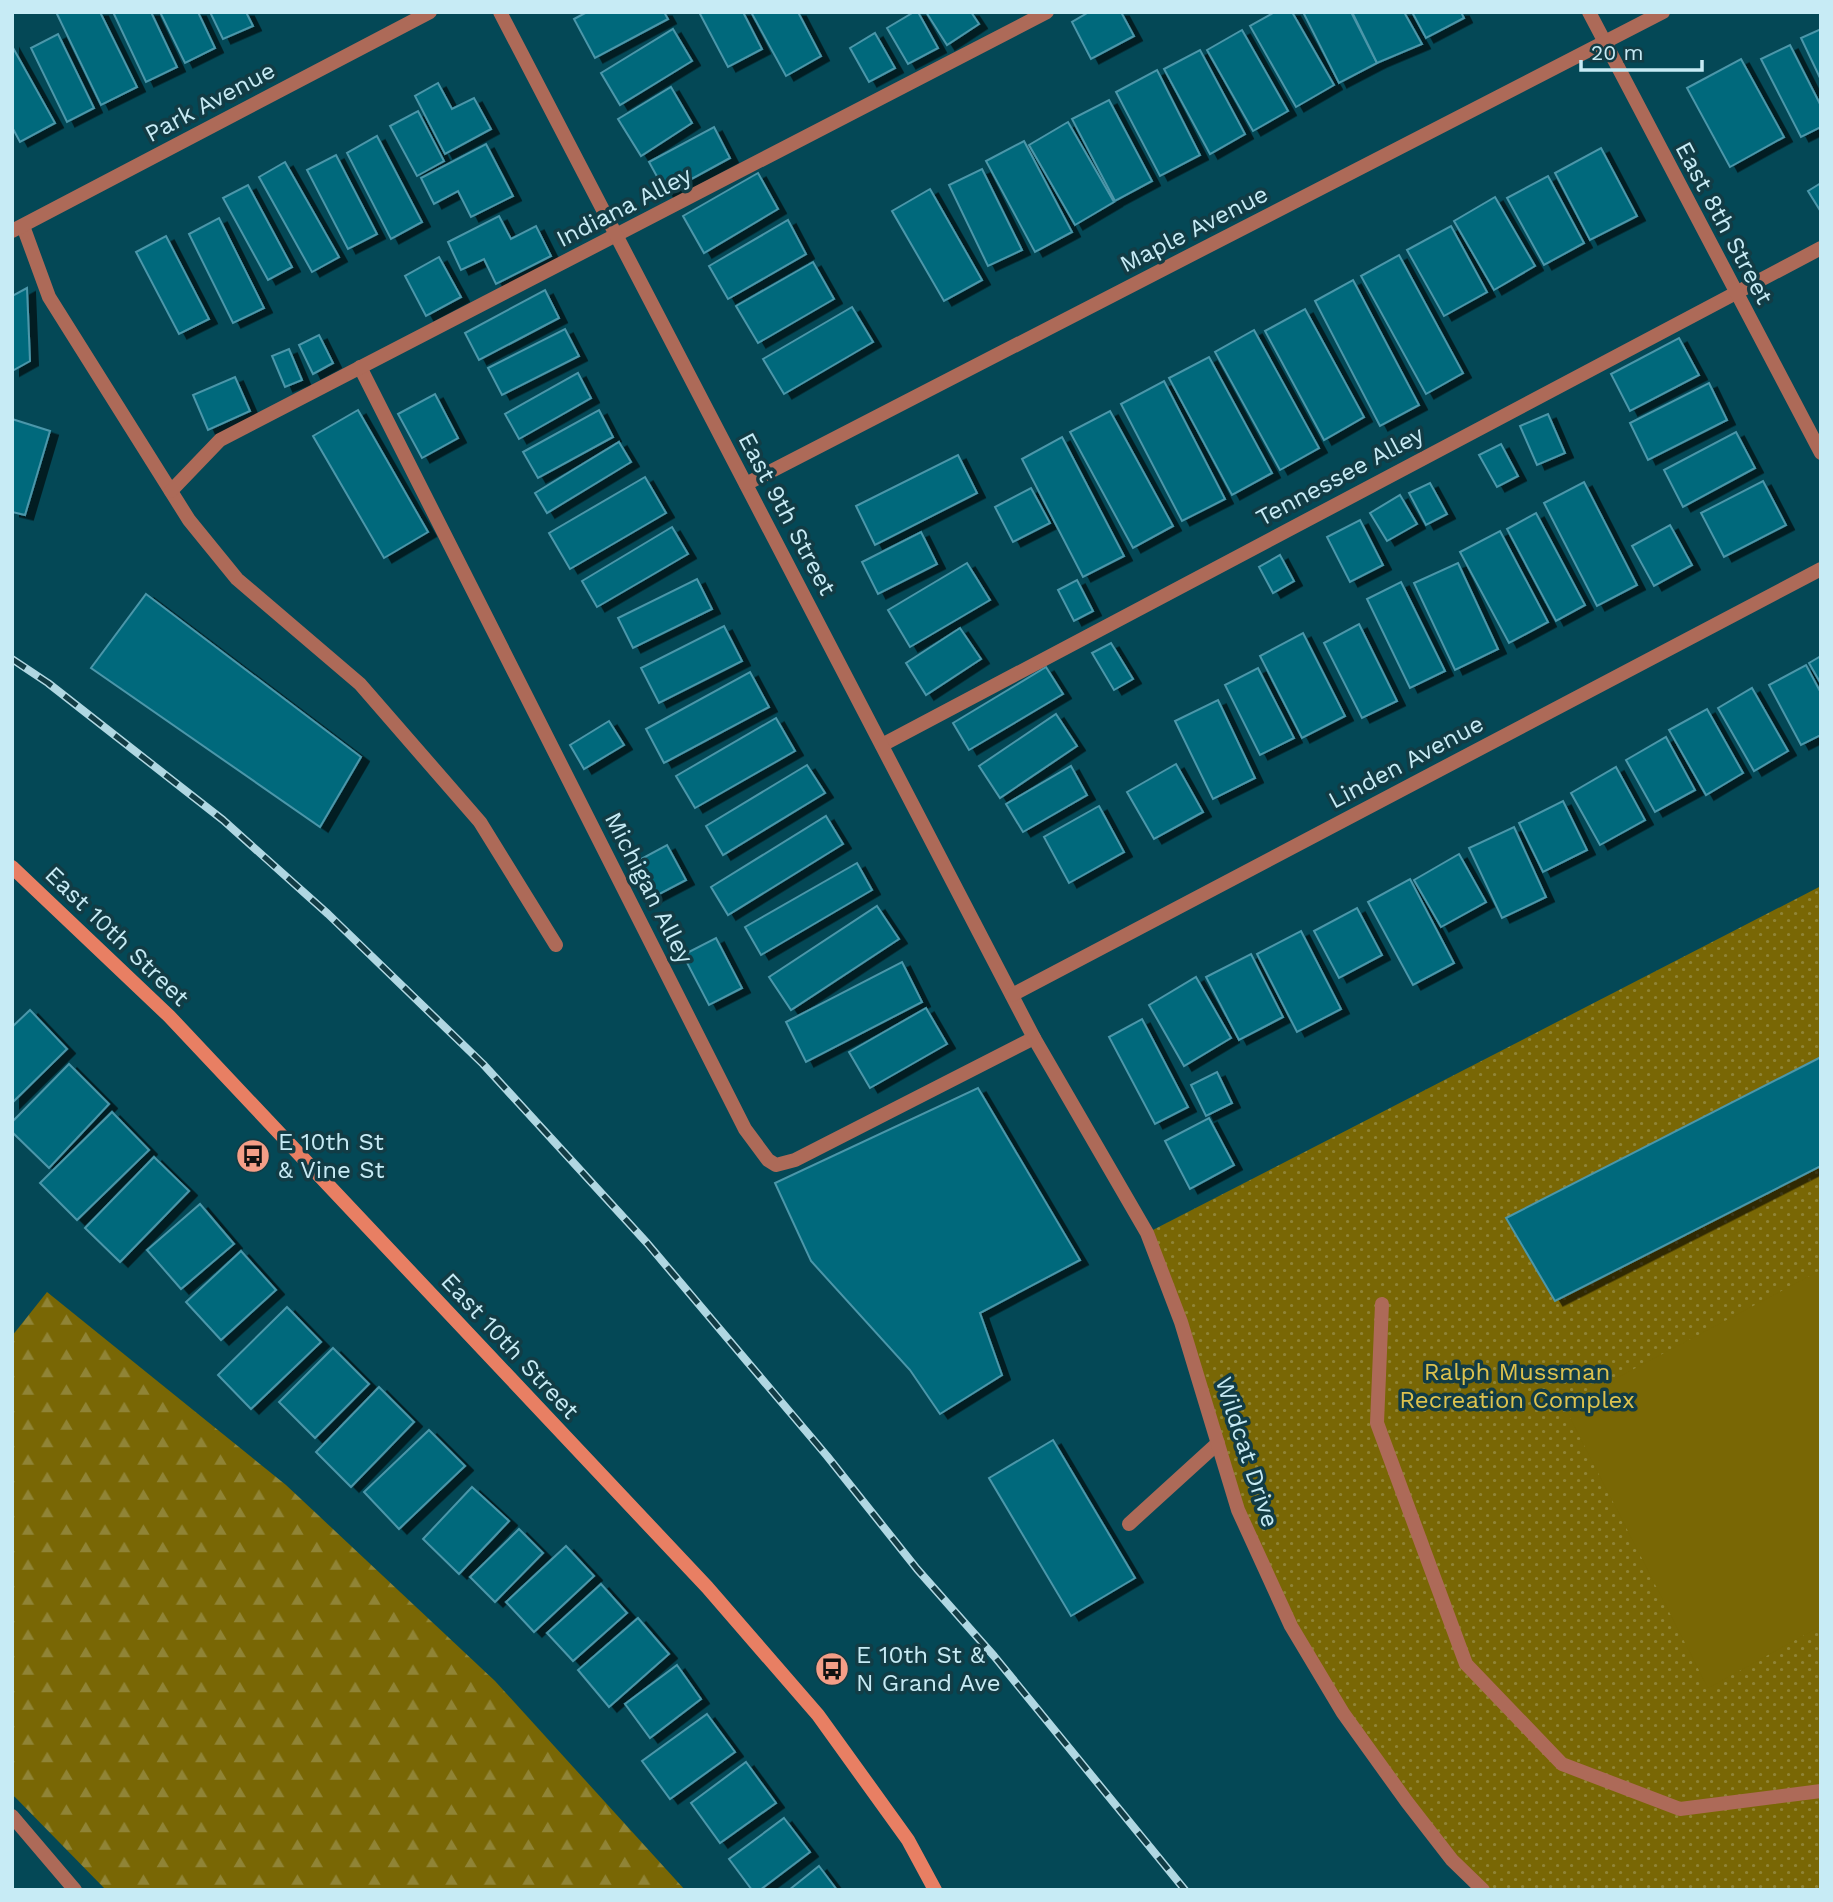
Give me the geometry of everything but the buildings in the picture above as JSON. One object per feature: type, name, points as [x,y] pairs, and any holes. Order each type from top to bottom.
[{"type":"main road","name":"East 10th Street","points":[[12,867],[169,1016],[707,1587],[818,1715],[908,1840],[935,1890]]},
{"type":"street","name":"Park Avenue","points":[[18,228],[430,12]]},
{"type":"street","name":"East 9th Street","points":[[500,12],[1034,1038]]},
{"type":"street","name":"Indiana Alley","points":[[171,491],[220,440],[617,237],[1047,12]]},
{"type":"street","name":"East 8th Street","points":[[1589,12],[1821,453]]},
{"type":"street","name":"Maple Avenue","points":[[746,484],[748,486],[1663,12]]},
{"type":"street","points":[[18,228],[49,297],[189,520],[237,579],[360,684],[481,822],[556,945]]},
{"type":"street","name":"Tennessee Alley","points":[[882,745],[1821,248]]},
{"type":"street","name":"Michigan Alley","points":[[360,367],[733,1104],[768,1160],[776,1166],[795,1160],[1034,1038]]},
{"type":"street","name":"Linden Avenue","points":[[1012,995],[1821,569]]},
{"type":"street","name":"Wildcat Drive","points":[[1034,1038],[1147,1233],[1181,1322],[1238,1510],[1291,1626],[1343,1713],[1399,1791],[1452,1860],[1483,1890]]},
{"type":"street","points":[[1382,1304],[1377,1423],[1466,1664],[1562,1764],[1680,1809],[1821,1791]]},
{"type":"street","points":[[1129,1524],[1217,1443]]},
{"type":"street","points":[[12,1816],[75,1890]]},
{"type":"green space","name":"Ralph Mussman Recreation Complex","points":[[1821,886],[1821,1890],[1483,1890],[1343,1713],[1238,1510],[1147,1233]]},
{"type":"green space","points":[[1821,1270],[1821,1626],[1708,1688],[1564,1406]]},
{"type":"green space","points":[[47,1292],[286,1485],[495,1681],[685,1890],[106,1890],[12,1794],[12,1336]]},
{"type":"railway","points":[[12,659],[48,683],[223,820],[328,914],[483,1064],[647,1243],[827,1456],[917,1569],[994,1656],[1185,1890]]},
{"type":"place","name":"E 10th St & Vine St","points":[[253,1156]]},
{"type":"place","name":"E 10th St & N Grand Ave","points":[[832,1669]]}]
